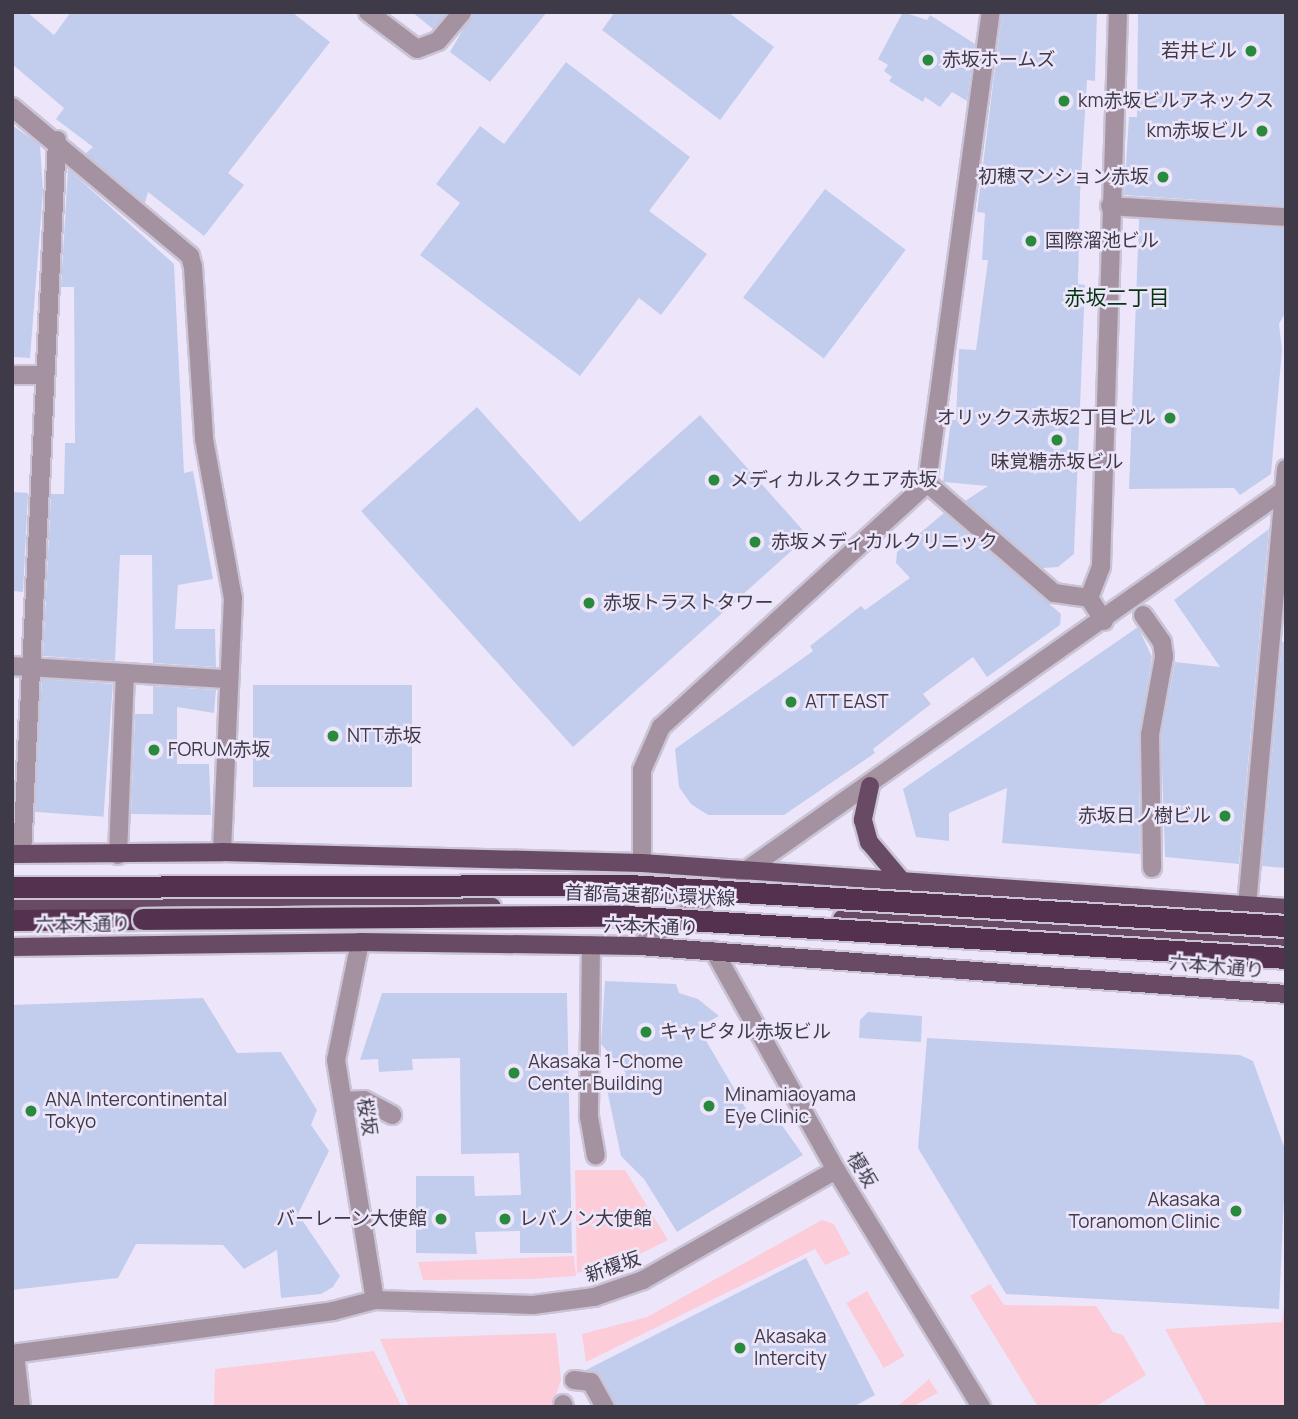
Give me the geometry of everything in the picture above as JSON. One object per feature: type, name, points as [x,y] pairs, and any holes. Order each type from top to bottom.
[{"type":"highway","name":"首都高速都心環状線","points":[[12,887],[629,885],[1286,926]]},
{"type":"highway","name":"首都高速都心環状線","points":[[12,920],[626,916],[1286,958]]},
{"type":"main road","points":[[870,786],[863,820],[869,842],[902,881]]},
{"type":"main road","points":[[17,855],[222,852],[642,863],[747,868],[1286,908]]},
{"type":"main road","points":[[1133,897],[1238,943]]},
{"type":"main road","points":[[12,901],[689,910],[1286,946]]},
{"type":"main road","points":[[12,912],[229,911],[289,943]]},
{"type":"main road","name":"六本木通り","points":[[12,947],[360,942],[639,946],[1286,994]]},
{"type":"street","points":[[368,12],[417,49],[438,41],[462,12]]},
{"type":"street","points":[[642,863],[642,770],[661,727],[927,483],[991,12]]},
{"type":"street","points":[[1089,598],[1101,566],[1118,12]]},
{"type":"street","points":[[12,107],[57,140],[190,256],[204,439],[233,598],[226,679],[222,852]]},
{"type":"street","points":[[17,855],[31,666],[43,375],[57,140]]},
{"type":"street","points":[[1110,206],[1286,217]]},
{"type":"street","points":[[12,375],[43,375]]},
{"type":"street","points":[[1247,906],[1286,469]]},
{"type":"street","points":[[927,483],[1054,593],[1089,598],[1104,621]]},
{"type":"street","points":[[639,946],[1104,621],[1285,490]]},
{"type":"street","points":[[1143,615],[1162,642],[1164,657],[1150,735],[1152,868]]},
{"type":"street","points":[[12,666],[125,676],[226,679]]},
{"type":"street","points":[[118,855],[125,676]]},
{"type":"street","name":"桜坂","points":[[360,942],[336,1060],[376,1300]]},
{"type":"street","points":[[591,945],[589,1116],[596,1155]]},
{"type":"street","name":"榎坂","points":[[714,951],[836,1170],[981,1407]]},
{"type":"street","points":[[343,1101],[365,1100],[392,1115]]},
{"type":"street","name":"新榎坂","points":[[14,1354],[333,1311],[376,1300],[533,1305],[594,1297],[643,1280],[836,1170]]},
{"type":"street","points":[[14,1354],[21,1407]]},
{"type":"street","points":[[574,1380],[591,1382],[605,1407]]},
{"type":"shaded area","points":[[575,1170],[625,1170],[668,1240],[624,1262],[577,1273]]},
{"type":"shaded area","points":[[822,1220],[834,1224],[850,1254],[825,1265],[815,1249],[586,1362],[582,1334],[647,1317]]},
{"type":"shaded area","points":[[574,1256],[576,1276],[532,1279],[423,1280],[418,1262]]},
{"type":"shaded area","points":[[990,1284],[1004,1305],[1096,1306],[1113,1332],[1123,1335],[1146,1375],[1095,1407],[1038,1407],[970,1296]]},
{"type":"shaded area","points":[[1286,1290],[1286,1407],[1207,1407],[1165,1329],[1282,1322]]},
{"type":"shaded area","points":[[867,1291],[905,1356],[884,1368],[846,1303]]},
{"type":"shaded area","points":[[556,1333],[561,1380],[552,1407],[409,1407],[380,1339]]},
{"type":"shaded area","points":[[374,1351],[402,1407],[214,1407],[215,1369]]},
{"type":"shaded area","points":[[929,1379],[938,1393],[912,1407],[897,1407]]},
{"type":"building","points":[[12,12],[27,12],[54,35],[71,12],[292,12],[330,42],[228,173],[244,185],[204,236],[148,192],[145,203],[85,154],[93,147],[56,119],[64,108],[12,64]]},
{"type":"building","points":[[412,12],[447,12],[433,29]]},
{"type":"building","points":[[473,12],[547,12],[490,82],[450,52]]},
{"type":"building","points":[[615,12],[728,12],[774,47],[720,120],[602,30]]},
{"type":"building","name":"赤坂ホームズ","points":[[903,12],[927,20],[930,15],[975,44],[967,101],[952,92],[940,107],[925,97],[923,102],[889,81],[892,77],[884,71],[888,65],[878,59]]},
{"type":"building","points":[[1002,12],[1097,12],[1095,81],[1087,80],[1080,194],[1078,284],[1085,285],[1074,554],[1058,567],[1042,568],[965,501],[988,486],[943,482],[951,420],[956,420],[959,349],[976,350],[988,260],[982,260],[985,213],[977,212]]},
{"type":"building","points":[[1138,12],[1286,12],[1286,206],[1124,195],[1129,117],[1137,117]]},
{"type":"building","points":[[566,62],[690,157],[649,211],[707,254],[661,315],[639,298],[580,376],[420,255],[460,203],[436,184],[480,126],[504,144]]},
{"type":"building","points":[[12,125],[40,145],[43,191],[30,358],[12,357]]},
{"type":"building","points":[[68,169],[174,264],[184,473],[193,471],[213,579],[178,585],[175,629],[215,629],[216,667],[153,663],[152,555],[120,555],[115,661],[43,656],[51,494],[64,494],[65,443],[75,443],[74,287],[61,287]]},
{"type":"building","points":[[825,189],[906,250],[824,358],[743,298]]},
{"type":"building","points":[[1139,219],[1286,228],[1286,311],[1279,324],[1282,350],[1271,474],[1240,495],[1234,488],[1129,489]]},
{"type":"building","name":"赤坂トラストタワー","points":[[477,407],[580,522],[700,415],[808,536],[573,747],[361,511]]},
{"type":"building","points":[[12,492],[28,493],[23,592],[12,591]]},
{"type":"building","points":[[944,513],[1061,614],[1060,625],[987,677],[973,657],[923,694],[931,704],[873,749],[875,753],[784,815],[708,815],[691,804],[679,787],[675,749],[813,651],[810,646],[861,606],[865,610],[910,578],[896,563],[897,552]]},
{"type":"building","points":[[1269,529],[1239,864],[1165,857],[1161,736],[1175,662],[1220,667],[1174,600]]},
{"type":"building","points":[[1138,627],[1152,657],[1139,735],[1140,854],[1002,843],[1007,788],[949,813],[949,841],[916,837],[903,789]]},
{"type":"building","points":[[1282,642],[1286,642],[1286,868],[1262,866]]},
{"type":"building","points":[[42,679],[113,684],[104,817],[33,812]]},
{"type":"building","name":"NTT赤坂","points":[[253,685],[412,685],[412,787],[253,787]]},
{"type":"building","name":"FORUM赤坂","points":[[153,686],[216,690],[214,713],[177,707],[177,764],[209,764],[211,815],[131,814],[135,714],[153,714]]},
{"type":"building","points":[[605,981],[676,984],[679,993],[698,999],[719,1016],[698,1027],[756,1126],[774,1114],[803,1155],[677,1232],[644,1179],[621,1156],[606,1085],[626,1073],[601,1044]]},
{"type":"building","points":[[382,993],[567,993],[572,1253],[520,1253],[520,1231],[475,1232],[477,1254],[416,1253],[416,1176],[474,1176],[475,1196],[521,1195],[519,1153],[461,1154],[460,1058],[412,1059],[413,1070],[379,1072],[378,1059],[360,1060]]},
{"type":"building","points":[[203,998],[237,1053],[281,1052],[317,1110],[311,1125],[329,1151],[298,1214],[340,1276],[333,1287],[321,1294],[281,1298],[277,1250],[244,1269],[223,1245],[136,1244],[118,1278],[12,1290],[12,1005]]},
{"type":"building","points":[[868,1012],[922,1016],[921,1042],[859,1038],[860,1020]]},
{"type":"building","points":[[927,1038],[1240,1055],[1253,1061],[1286,1152],[1279,1309],[1006,1294],[918,1148]]},
{"type":"building","name":"Akasaka Intercity","points":[[806,1258],[875,1395],[853,1407],[616,1407],[601,1376],[586,1370]]},
{"type":"place","name":"若井ビル","points":[[1251,51]]},
{"type":"place","name":"赤坂ホームズ","points":[[928,60]]},
{"type":"place","name":"km赤坂ビルアネックス","points":[[1064,101]]},
{"type":"place","name":"km赤坂ビル","points":[[1262,131]]},
{"type":"place","name":"初穂マンション赤坂","points":[[1163,177]]},
{"type":"place","name":"国際溜池ビル","points":[[1031,241]]},
{"type":"place","name":"オリックス赤坂2丁目ビル","points":[[1170,418]]},
{"type":"place","name":"味覚糖赤坂ビル","points":[[1057,440]]},
{"type":"place","name":"メディカルスクエア赤坂","points":[[714,480]]},
{"type":"place","name":"赤坂メディカルクリニック","points":[[755,542]]},
{"type":"place","name":"赤坂トラストタワー","points":[[589,603]]},
{"type":"place","name":"ATT EAST","points":[[791,702]]},
{"type":"place","name":"NTT赤坂","points":[[333,736]]},
{"type":"place","name":"FORUM赤坂","points":[[154,750]]},
{"type":"place","name":"赤坂日ノ樹ビル","points":[[1225,816]]},
{"type":"place","name":"キャピタル赤坂ビル","points":[[646,1032]]},
{"type":"place","name":"Akasaka 1-Chome Center Building","points":[[514,1073]]},
{"type":"place","name":"Minamiaoyama Eye Clinic","points":[[709,1106]]},
{"type":"place","name":"ANA Intercontinental Tokyo","points":[[31,1111]]},
{"type":"place","name":"Akasaka Toranomon Clinic","points":[[1236,1211]]},
{"type":"place","name":"バーレーン大使館","points":[[441,1219]]},
{"type":"place","name":"レバノン大使館","points":[[505,1219]]},
{"type":"place","name":"Akasaka Intercity","points":[[740,1348]]},
{"type":"district","name":"赤坂二丁目","points":[[1117,297]]}]
